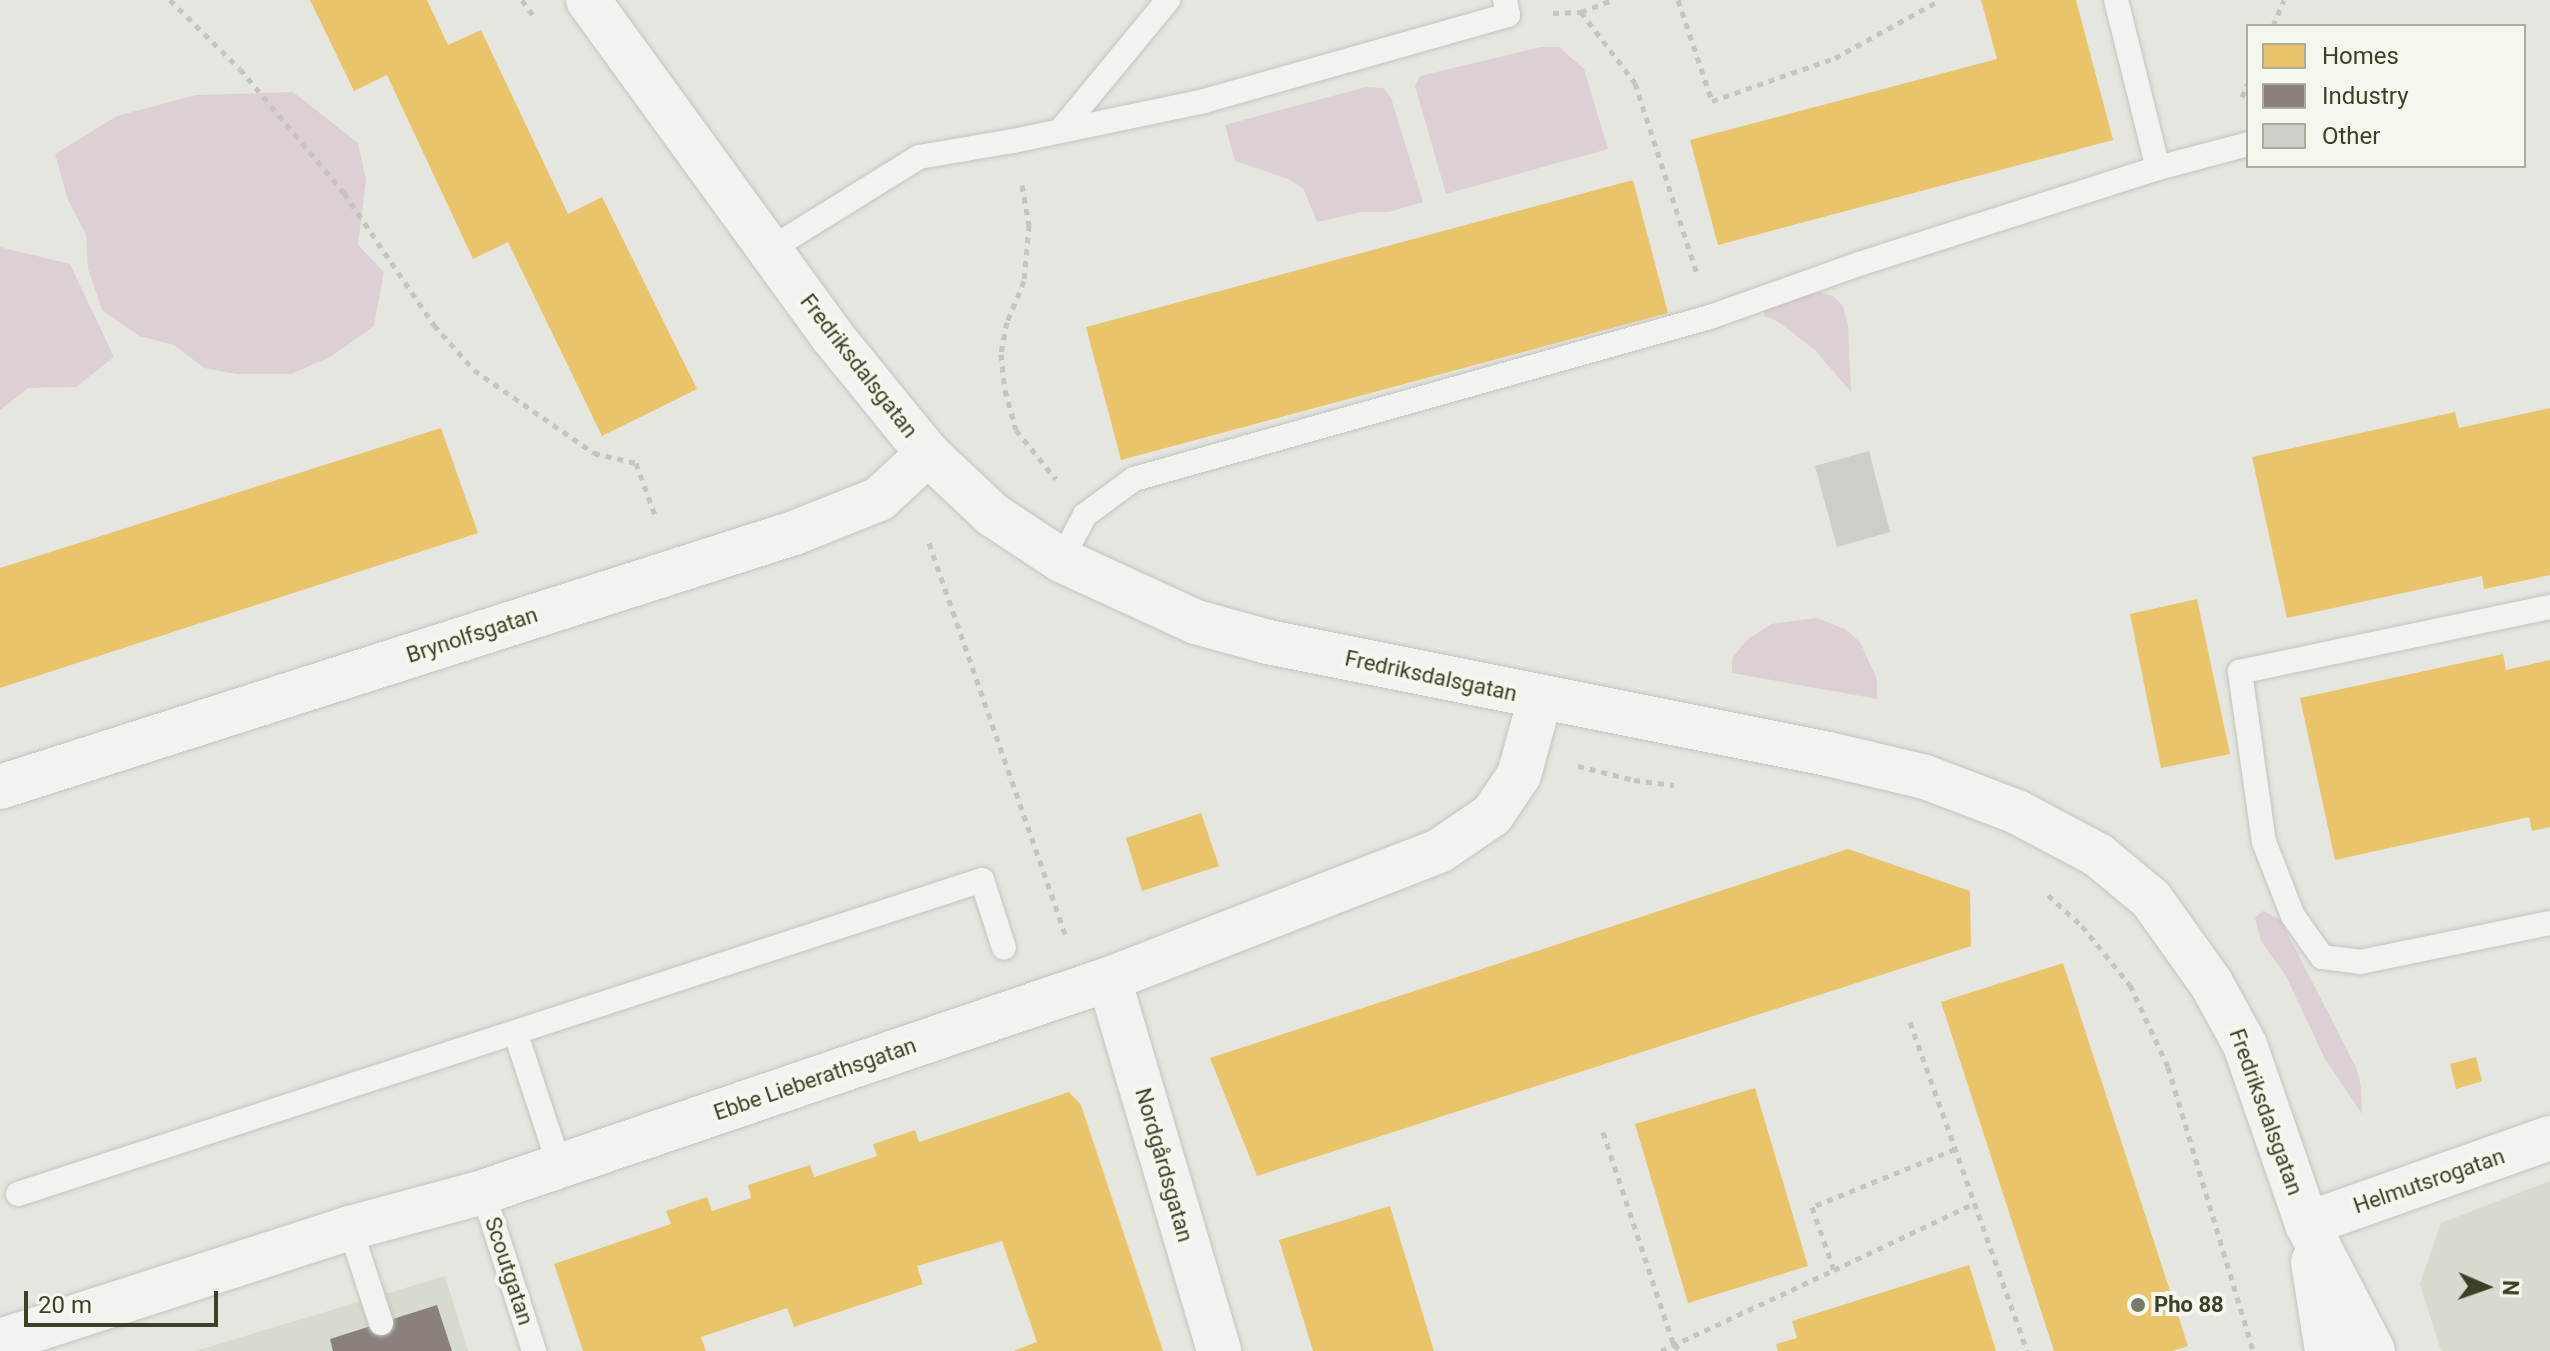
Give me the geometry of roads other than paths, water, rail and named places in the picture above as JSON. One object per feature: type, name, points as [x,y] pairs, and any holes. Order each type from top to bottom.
[{"type":"street","name":"Fredriksdalsgatan","points":[[588,0],[832,336],[928,454],[993,515],[1061,560],[1210,626],[1268,642],[1540,699],[1828,754],[1925,777],[2017,812],[2098,855],[2151,899],[2211,983],[2245,1045],[2307,1224],[2373,1351]]},
{"type":"street","name":"Brynolfsgatan","points":[[0,787],[794,533],[879,499],[928,454]]},
{"type":"street","name":"Ebbe Lieberathsgatan","points":[[6,1344],[350,1228],[483,1192],[1109,979],[1439,851],[1492,815],[1519,775],[1540,699]]},
{"type":"street","name":"Nordgårdsgatan","points":[[1109,979],[1219,1351]]},
{"type":"street","name":"Helmutsrogatan","points":[[2307,1224],[2550,1138]]},
{"type":"street","name":"Fredriksdalsgatan","points":[[2307,1224],[2327,1351]]},
{"type":"lane","points":[[1060,131],[1168,0]]},
{"type":"lane","points":[[2116,0],[2158,168]]},
{"type":"lane","points":[[769,250],[919,157],[1013,141],[1204,101],[1506,7]]},
{"type":"lane","points":[[1061,560],[1085,515],[1134,479],[1710,317],[1859,264],[2158,168],[2246,145]]},
{"type":"lane","points":[[2550,607],[2240,672],[2264,842],[2293,916],[2322,957],[2360,962],[2550,923]]},
{"type":"lane","points":[[18,1194],[982,880],[1004,948]]},
{"type":"lane","points":[[516,1034],[559,1165]]},
{"type":"lane","name":"Scoutgatan","points":[[483,1192],[534,1351]]},
{"type":"lane","points":[[350,1228],[381,1323]]},
{"type":"place","name":"Pho 88","points":[[2138,1305]]}]
